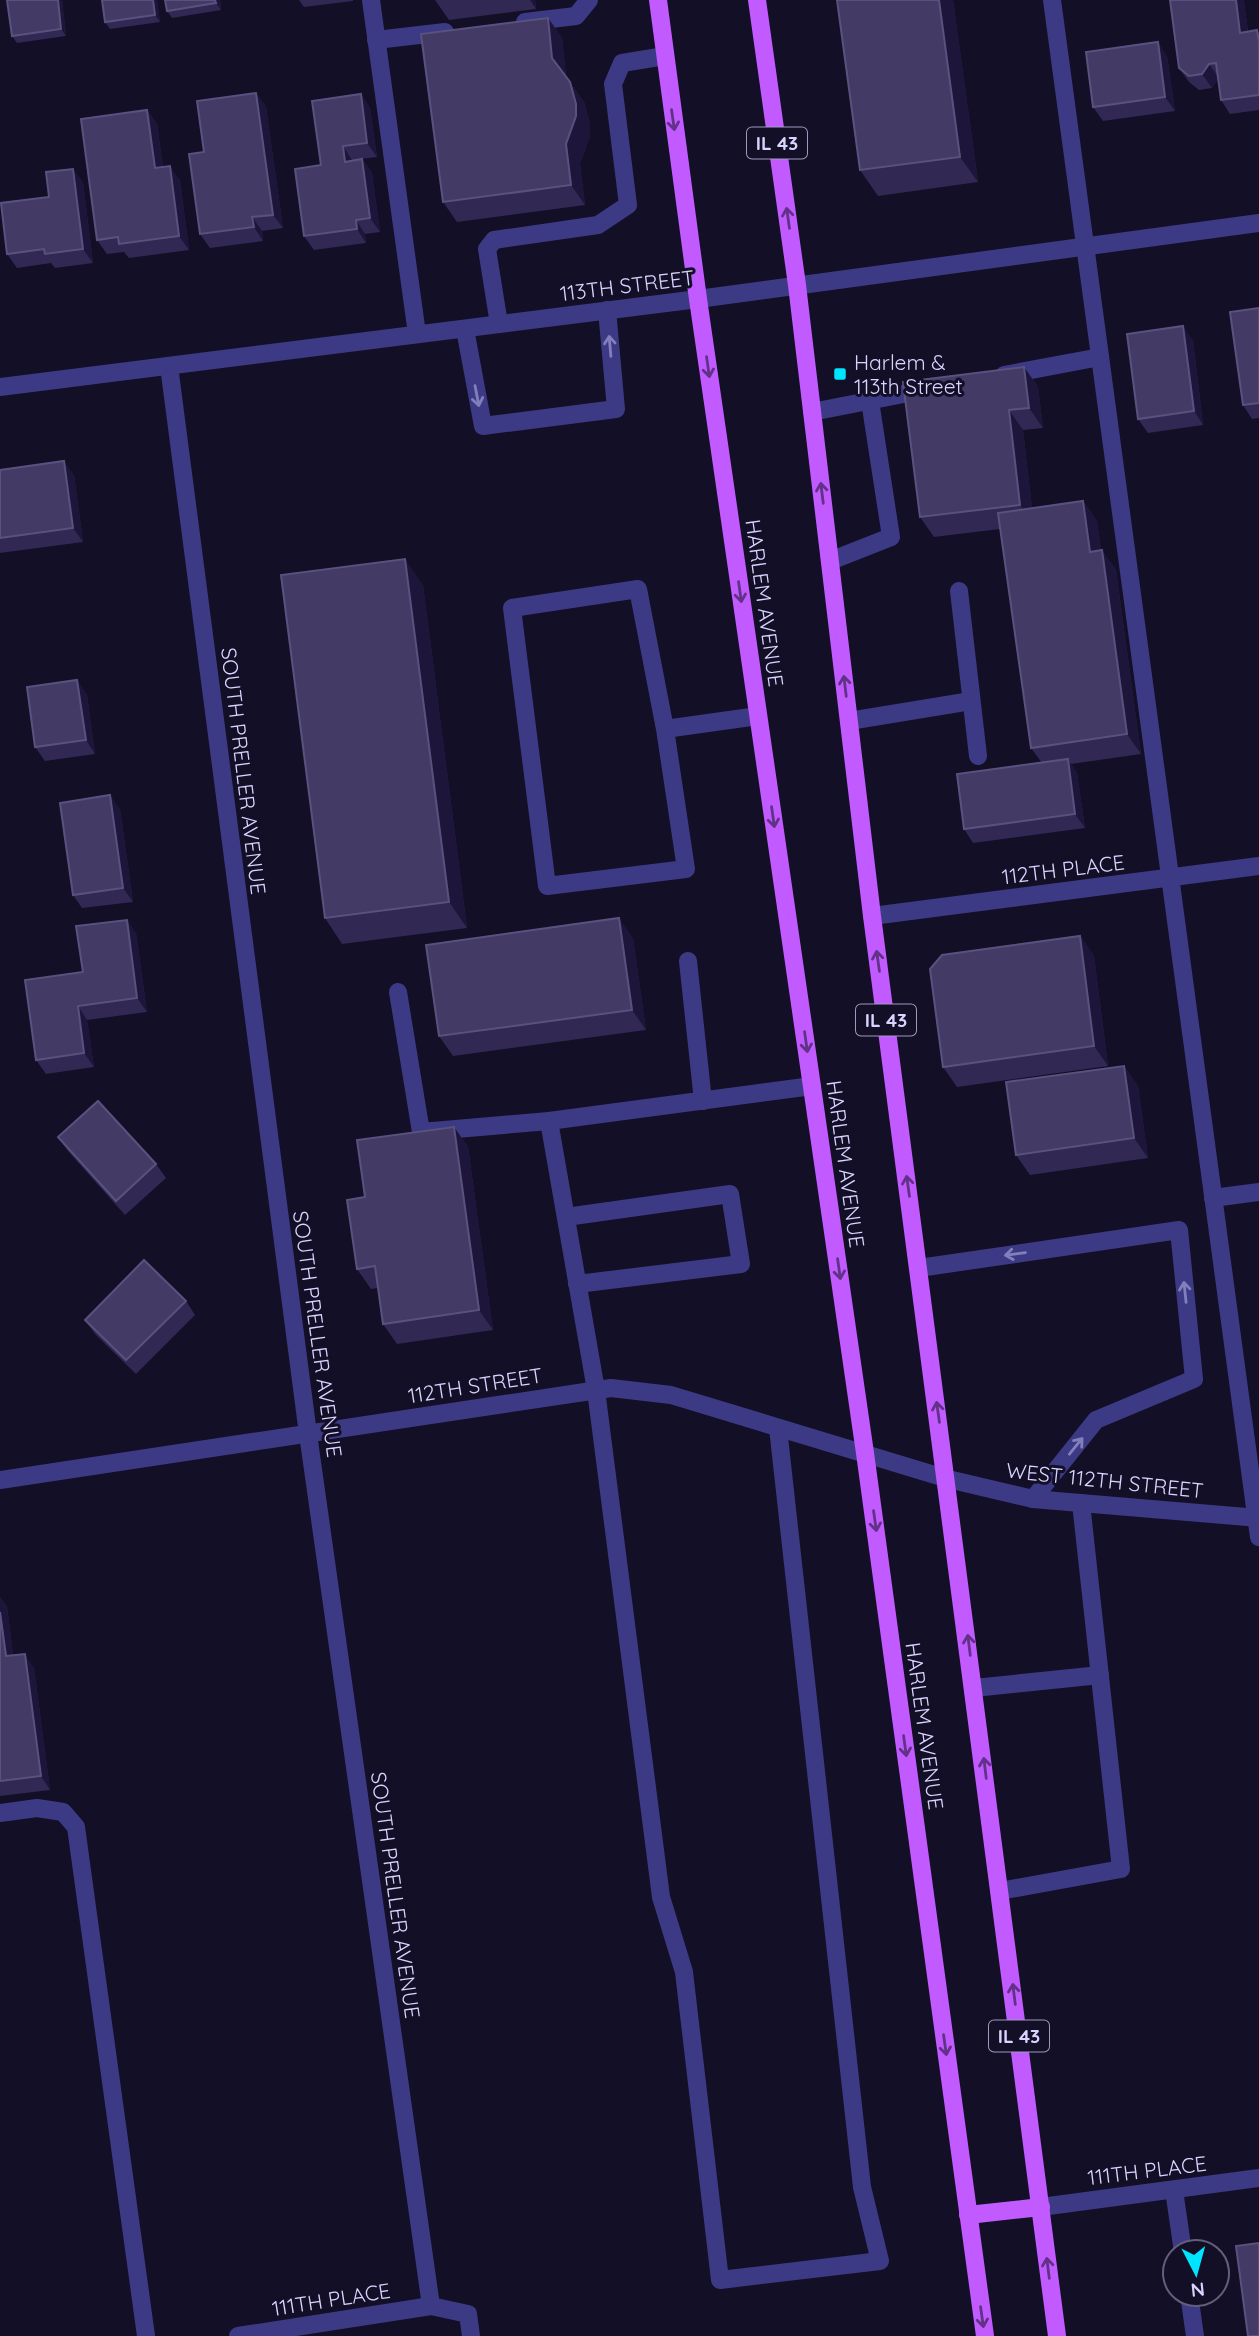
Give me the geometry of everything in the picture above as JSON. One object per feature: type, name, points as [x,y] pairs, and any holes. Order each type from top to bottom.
[{"type":"main road","name":"HARLEM AVENUE","points":[[658,0],[698,299],[865,1453],[985,2336]]},
{"type":"main road","name":"IL 43","points":[[757,0],[797,285],[872,916],[948,1479],[1057,2336]]},
{"type":"main road","points":[[968,2215],[1041,2207]]},
{"type":"street","points":[[371,0],[417,334]]},
{"type":"street","points":[[510,24],[576,16],[589,0]]},
{"type":"street","points":[[1052,0],[1259,1537]]},
{"type":"street","points":[[376,40],[470,29]]},
{"type":"street","points":[[499,324],[487,249],[494,240],[598,225],[628,205],[613,84],[622,63],[665,56]]},
{"type":"street","name":"113TH STREET","points":[[0,387],[698,299],[1259,223]]},
{"type":"street","points":[[465,329],[483,426],[603,411],[616,409],[607,310]]},
{"type":"street","points":[[992,377],[1100,357]]},
{"type":"street","name":"SOUTH PRELLER AVENUE","points":[[169,366],[308,1434],[431,2306]]},
{"type":"street","points":[[812,412],[951,385]]},
{"type":"street","points":[[830,561],[891,537],[870,401]]},
{"type":"street","points":[[638,589],[665,729],[686,869],[547,886],[512,608],[638,589]]},
{"type":"street","points":[[959,591],[978,756]]},
{"type":"street","points":[[849,721],[971,701]]},
{"type":"street","points":[[665,729],[758,716]]},
{"type":"street","name":"112TH PLACE","points":[[872,916],[1259,866]]},
{"type":"street","points":[[688,961],[703,1101]]},
{"type":"street","points":[[398,992],[421,1132],[549,1121],[812,1086]]},
{"type":"street","points":[[549,1121],[596,1390],[661,1897],[684,1972],[720,2280],[880,2260],[862,2187],[778,1427]]},
{"type":"street","points":[[1213,1198],[1259,1192]]},
{"type":"street","points":[[566,1217],[730,1194],[741,1264],[577,1284]]},
{"type":"street","points":[[919,1268],[1179,1230],[1194,1380],[1096,1420],[1033,1499]]},
{"type":"street","name":"112TH STREET","points":[[0,1480],[611,1388],[671,1395],[948,1479]]},
{"type":"street","name":"WEST 112TH STREET","points":[[948,1479],[1033,1499],[1258,1518]]},
{"type":"street","points":[[1000,1891],[1121,1869],[1081,1503]]},
{"type":"street","points":[[974,1688],[1100,1675]]},
{"type":"street","points":[[0,1814],[37,1808],[63,1812],[76,1827],[146,2336]]},
{"type":"street","name":"111TH PLACE","points":[[1041,2207],[1259,2178]]},
{"type":"street","points":[[1174,2190],[1181,2238]]},
{"type":"street","points":[[431,2306],[468,2314],[471,2336]]},
{"type":"street","name":"111TH PLACE","points":[[238,2336],[267,2334],[431,2306]]},
{"type":"street","points":[[1191,2308],[1195,2336]]},
{"type":"building","points":[[7,0],[58,0],[61,29],[12,36]]},
{"type":"building","points":[[102,0],[153,0],[155,15],[105,22]]},
{"type":"building","points":[[165,0],[215,0],[216,3],[167,11]]},
{"type":"building","points":[[837,0],[939,0],[960,157],[860,170]]},
{"type":"building","points":[[1170,0],[1236,0],[1240,33],[1257,30],[1259,95],[1221,100],[1216,63],[1209,64],[1202,74],[1189,76],[1179,68]]},
{"type":"building","points":[[548,18],[552,58],[570,82],[576,104],[576,116],[566,144],[571,185],[443,202],[421,34]]},
{"type":"building","points":[[1158,42],[1165,97],[1093,107],[1086,52]]},
{"type":"building","points":[[256,93],[273,215],[252,217],[254,227],[200,234],[189,154],[204,152],[197,101]]},
{"type":"building","points":[[361,94],[367,143],[343,146],[345,162],[362,159],[370,218],[356,220],[357,229],[304,236],[295,169],[321,165],[312,101]]},
{"type":"building","points":[[147,110],[155,168],[170,166],[179,236],[119,244],[118,237],[97,240],[81,119]]},
{"type":"building","points":[[73,169],[83,249],[45,254],[44,249],[7,254],[1,203],[49,197],[46,172]]},
{"type":"building","points":[[1259,308],[1259,403],[1243,405],[1230,312]]},
{"type":"building","points":[[1183,326],[1194,411],[1138,419],[1127,334]]},
{"type":"building","points":[[1024,367],[1029,408],[1009,410],[1020,505],[920,517],[903,382]]},
{"type":"building","points":[[64,461],[73,528],[0,538],[0,470]]},
{"type":"building","points":[[1083,501],[1090,552],[1102,550],[1127,734],[1031,748],[998,513]]},
{"type":"building","points":[[405,559],[449,902],[325,918],[281,575]]},
{"type":"building","points":[[77,680],[86,740],[35,747],[27,687]]},
{"type":"building","points":[[1068,759],[1075,814],[964,829],[957,774]]},
{"type":"building","points":[[110,795],[123,888],[73,895],[60,803]]},
{"type":"building","points":[[619,918],[632,1010],[439,1036],[426,945]]},
{"type":"building","points":[[127,920],[137,998],[78,1006],[84,1053],[36,1060],[25,980],[83,972],[76,926]]},
{"type":"building","points":[[1080,936],[1094,1046],[943,1067],[930,969],[942,955]]},
{"type":"building","points":[[1124,1066],[1134,1138],[1016,1155],[1006,1082]]},
{"type":"building","points":[[98,1101],[156,1164],[116,1201],[58,1137]]},
{"type":"building","points":[[454,1127],[479,1310],[383,1324],[375,1266],[357,1269],[347,1200],[365,1197],[357,1140]]},
{"type":"building","points":[[144,1260],[186,1301],[126,1360],[85,1320]]},
{"type":"building","points":[[0,1612],[6,1656],[25,1654],[41,1776],[0,1781]]},
{"type":"building","points":[[1259,2243],[1259,2336],[1248,2336],[1236,2246]]},
{"type":"place","name":"Harlem & 113th Street","points":[[840,374]]}]
